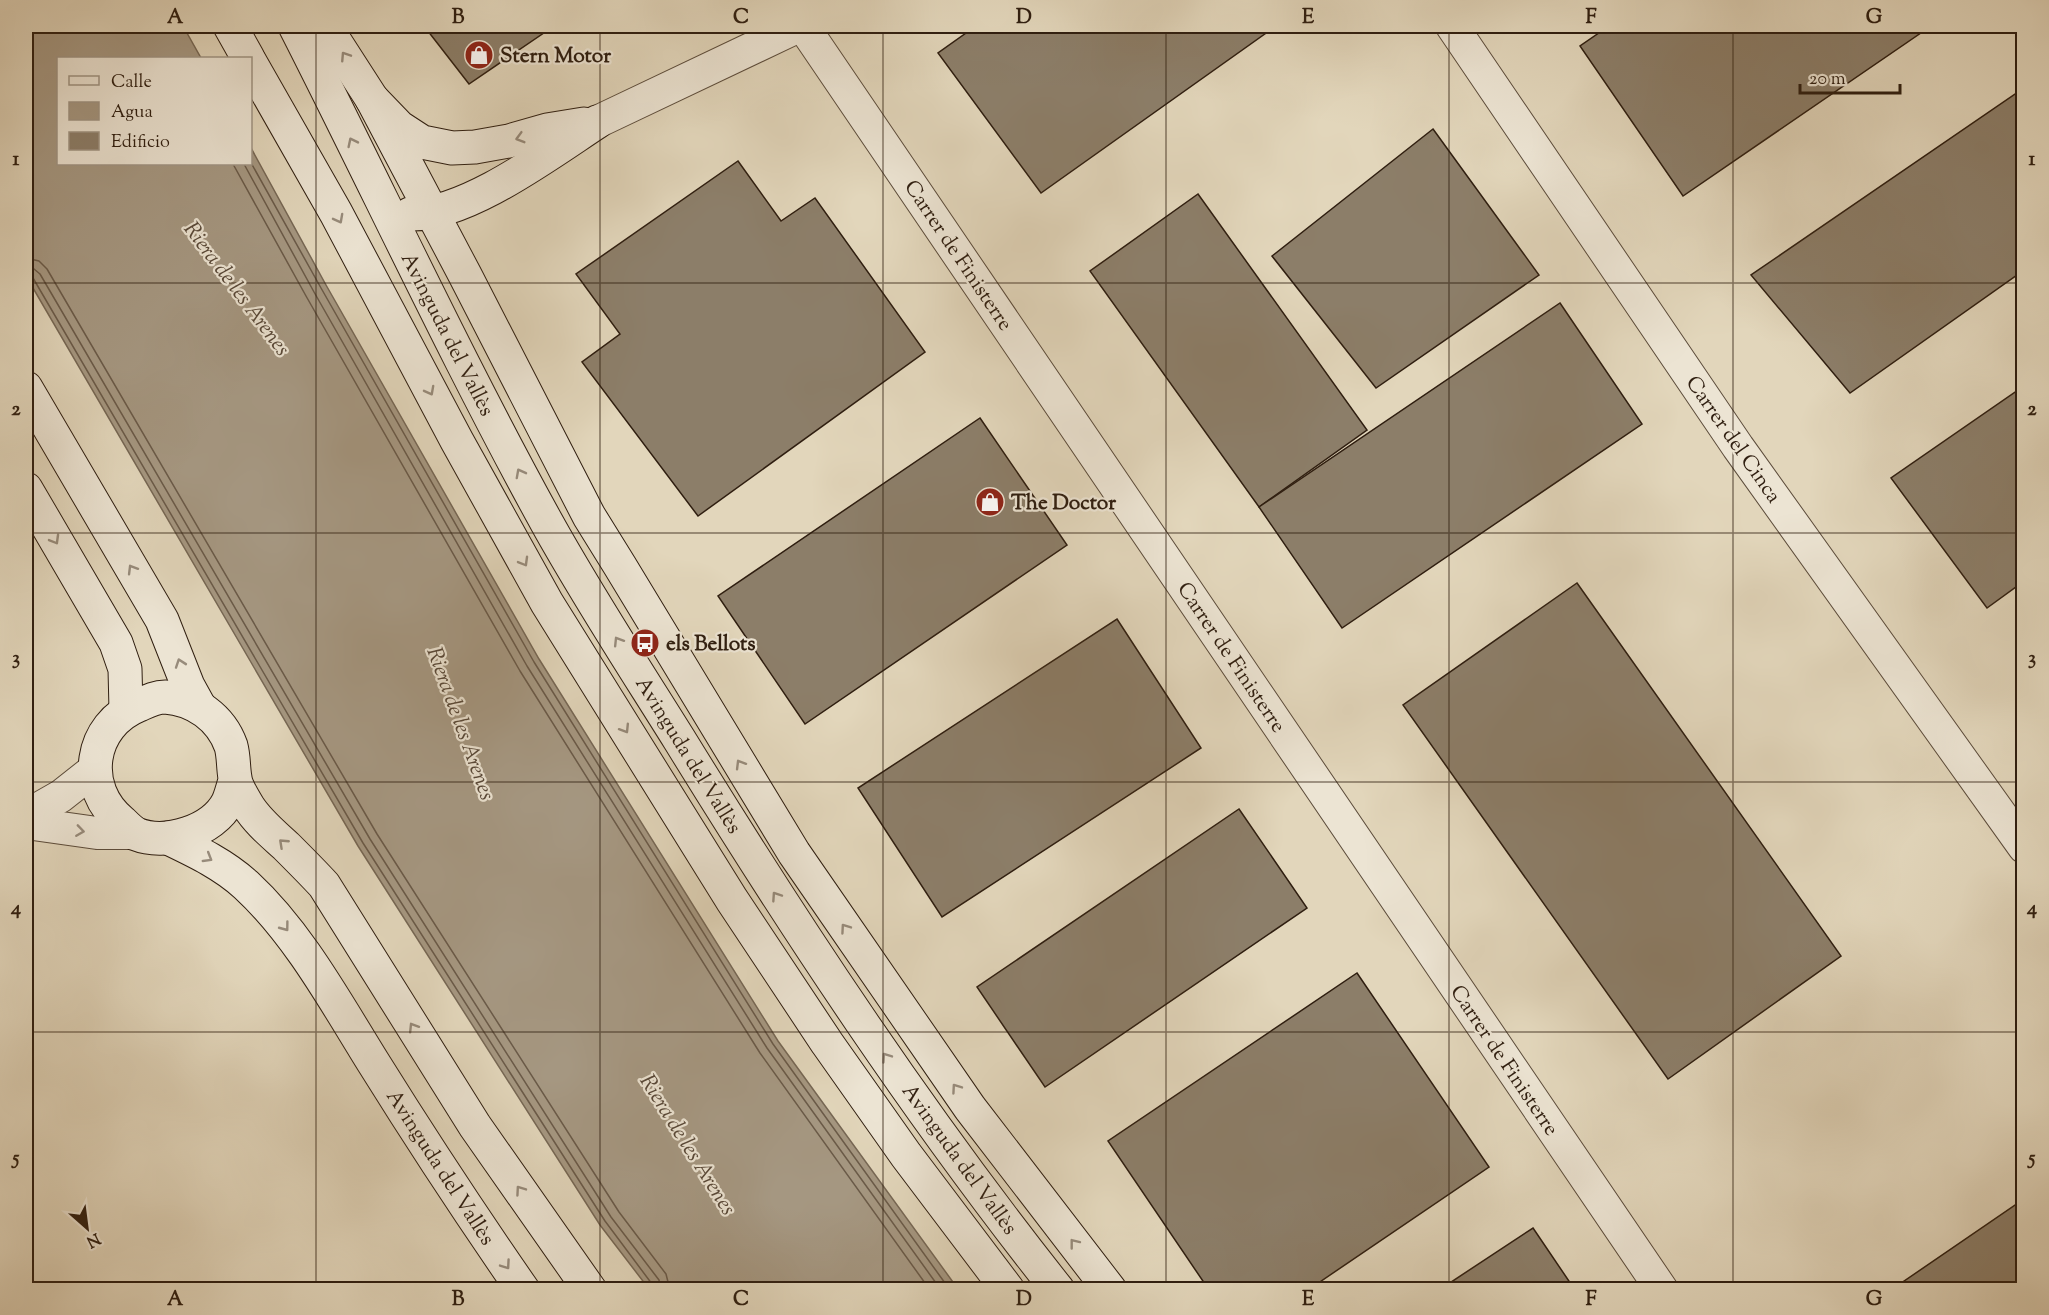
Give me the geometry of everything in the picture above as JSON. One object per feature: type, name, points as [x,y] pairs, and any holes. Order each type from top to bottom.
[{"type":"main road","name":"Avinguda del Vallès","points":[[230,26],[248,57]]},
{"type":"main road","name":"Avinguda del Vallès","points":[[295,26],[481,399],[579,579],[762,874],[857,1017],[1008,1227],[1058,1290]]},
{"type":"main road","points":[[323,26],[444,208],[589,516],[794,853],[970,1108],[1110,1290]]},
{"type":"main road","name":"Avinguda del Vallès","points":[[252,64],[336,213],[462,451],[547,603],[732,900],[827,1043],[906,1155],[1008,1290]]},
{"type":"main road","points":[[372,99],[399,127],[422,142],[452,148],[509,141],[547,130],[597,122]]},
{"type":"main road","points":[[290,131],[354,197],[387,214],[415,215],[444,208],[525,170],[597,122]]},
{"type":"main road","points":[[444,208],[465,147]]},
{"type":"main road","points":[[26,388],[162,620],[188,686],[199,706],[223,730],[234,764],[235,780],[228,803],[194,832],[168,838],[135,833],[109,812],[100,795],[94,770],[98,747],[109,726],[126,710],[153,699],[164,697],[199,706]]},
{"type":"main road","points":[[26,489],[116,643],[125,669],[126,710]]},
{"type":"main road","points":[[235,780],[249,807],[259,819],[324,885],[475,1126],[590,1290]]},
{"type":"main road","name":"Avinguda del Vallès","points":[[168,838],[202,854],[225,869],[245,884],[283,923],[433,1158],[523,1290]]},
{"type":"street","points":[[597,122],[801,26]]},
{"type":"street","name":"Carrer de Finisterre","points":[[801,26],[1662,1290]]},
{"type":"street","name":"Carrer del Cinca","points":[[1452,26],[1738,447],[2024,847]]},
{"type":"street","points":[[26,816],[61,796],[94,770]]},
{"type":"street","points":[[26,823],[97,833],[135,833]]},
{"type":"water","name":"Riera de les Arenes","points":[[26,26],[183,26],[200,57],[57,57],[57,165],[252,165],[252,150],[326,285],[539,659],[778,1041],[958,1289],[649,1289],[600,1225],[358,846],[26,276]]},
{"type":"building","name":"Stern Motor","points":[[424,26],[554,26],[469,84]]},
{"type":"building","points":[[976,26],[1276,26],[1041,193],[938,53]]},
{"type":"building","points":[[1609,26],[1931,26],[1683,196],[1580,46]]},
{"type":"building","points":[[2024,88],[2024,270],[1850,393],[1751,275]]},
{"type":"building","points":[[1433,129],[1539,275],[1376,388],[1272,256]]},
{"type":"building","points":[[738,161],[781,221],[815,198],[925,352],[698,516],[582,362],[620,334],[576,274]]},
{"type":"building","points":[[1198,194],[1367,430],[1259,507],[1090,271]]},
{"type":"building","points":[[1560,303],[1642,424],[1342,628],[1259,507]]},
{"type":"building","points":[[2024,386],[2024,581],[1987,608],[1891,478]]},
{"type":"building","points":[[980,418],[1067,545],[805,724],[718,596]]},
{"type":"building","points":[[1577,583],[1841,956],[1668,1079],[1403,705]]},
{"type":"building","points":[[1117,619],[1201,748],[942,917],[858,788]]},
{"type":"building","points":[[1239,809],[1307,908],[1045,1087],[977,987]]},
{"type":"building","points":[[1357,973],[1489,1167],[1308,1290],[1209,1290],[1108,1141]]},
{"type":"building","points":[[2024,1199],[2024,1290],[1891,1290]]},
{"type":"building","points":[[1533,1228],[1575,1290],[1439,1290]]},
{"type":"place","name":"Stern Motor","points":[[479,55]]},
{"type":"place","name":"The Doctor","points":[[990,502]]},
{"type":"place","name":"els Bellots","points":[[645,643]]}]
